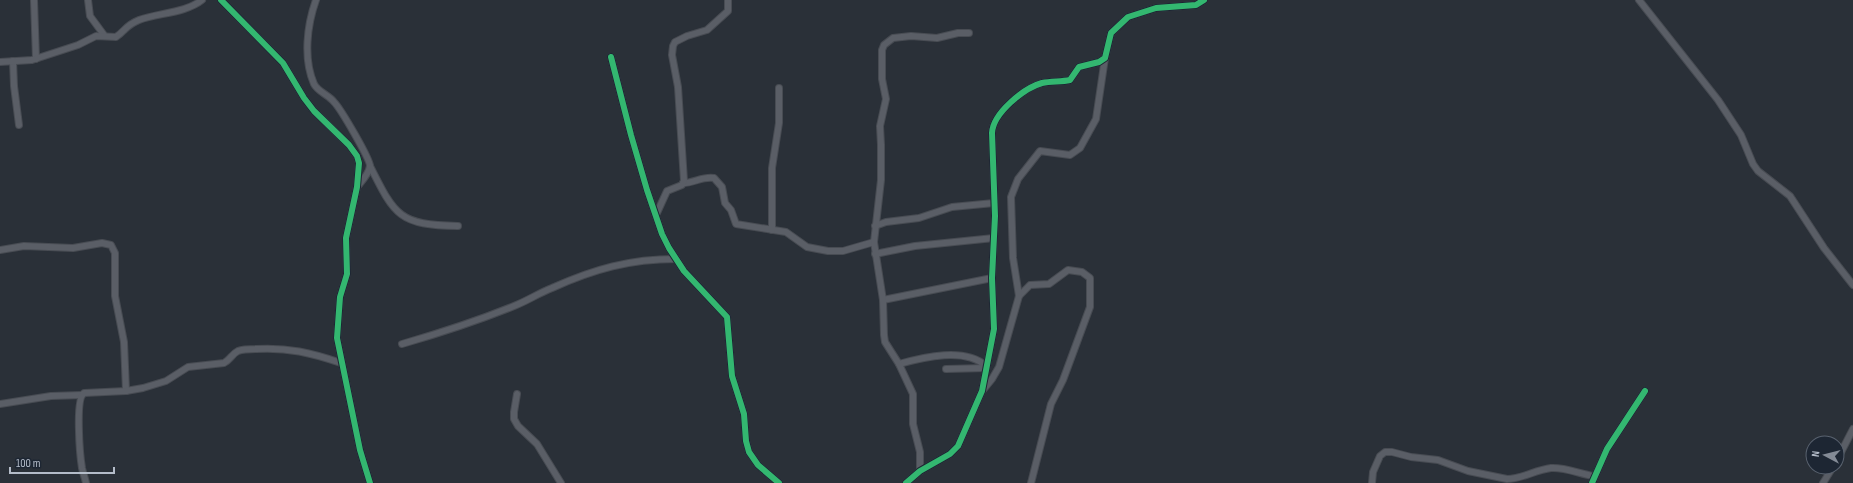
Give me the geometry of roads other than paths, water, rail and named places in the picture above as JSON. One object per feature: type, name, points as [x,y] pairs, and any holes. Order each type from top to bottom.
[{"type":"street","points":[[34,0],[36,59]]},
{"type":"street","points":[[88,0],[90,16],[104,35]]},
{"type":"street","points":[[0,62],[36,59],[78,45],[96,36],[104,35],[116,37],[127,25],[151,16],[194,6],[202,0]]},
{"type":"street","points":[[221,0],[283,64],[296,88],[314,111],[354,150],[359,163],[357,187],[346,238],[346,281],[339,302],[337,338],[360,450],[370,483]]},
{"type":"street","points":[[316,0],[307,39],[314,84],[329,96],[341,111],[366,154],[370,166],[389,204],[397,213],[416,221],[436,225],[458,226]]},
{"type":"street","points":[[683,183],[683,149],[679,120],[678,86],[672,55],[673,46],[675,42],[687,36],[712,27],[726,15],[728,0]]},
{"type":"street","points":[[982,391],[992,379],[999,367],[1019,296],[1013,258],[1011,198],[1013,189],[1023,171],[1040,151],[1070,155],[1080,148],[1096,119],[1105,58],[1111,33],[1128,17],[1156,8],[1196,5],[1204,0]]},
{"type":"street","points":[[1639,0],[1718,100],[1740,135],[1758,172],[1790,196],[1824,248],[1853,285]]},
{"type":"street","points":[[920,471],[920,452],[913,424],[913,394],[899,364],[885,342],[883,300],[875,254],[875,226],[881,180],[882,145],[880,126],[886,99],[881,70],[882,50],[884,45],[893,38],[931,38],[958,33],[969,33]]},
{"type":"street","points":[[611,57],[631,135],[662,234],[676,260],[727,317],[732,376],[744,414],[748,452],[758,465],[779,483]]},
{"type":"street","points":[[906,483],[920,471],[950,454],[958,446],[982,391],[994,329],[992,278],[994,238],[993,129],[1002,114],[1019,94],[1029,88],[1051,81],[1070,80],[1079,67],[1099,62],[1105,58]]},
{"type":"street","points":[[13,61],[14,86],[19,125]]},
{"type":"street","points":[[772,230],[772,168],[779,123],[779,88]]},
{"type":"street","points":[[357,187],[368,172],[370,166]]},
{"type":"street","points":[[656,215],[667,191],[683,183],[693,182],[704,178],[714,178],[722,186],[725,203],[731,210],[736,224],[786,232],[806,247],[828,251],[843,251],[874,242]]},
{"type":"street","points":[[875,226],[919,218],[952,207],[994,203]]},
{"type":"street","points":[[875,254],[915,246],[994,238]]},
{"type":"street","points":[[0,250],[24,246],[73,248],[102,243],[111,245],[115,253],[115,296],[124,342],[126,391]]},
{"type":"street","points":[[402,344],[467,325],[523,303],[552,288],[618,264],[651,259],[676,260]]},
{"type":"street","points":[[1019,296],[1030,286],[1049,284],[1068,270],[1082,272],[1090,278],[1091,297],[1088,312],[1063,380],[1051,404],[1031,483]]},
{"type":"street","points":[[883,300],[992,278]]},
{"type":"street","points":[[0,404],[88,392],[126,391],[166,381],[188,367],[224,363],[238,351],[243,350],[268,348],[293,349],[317,354],[341,363]]},
{"type":"street","points":[[899,364],[923,357],[947,356],[977,360],[986,367]]},
{"type":"street","points":[[946,369],[986,367]]},
{"type":"street","points":[[1592,483],[1610,443],[1645,392]]},
{"type":"street","points":[[82,394],[79,402],[80,451],[86,483]]},
{"type":"street","points":[[517,394],[514,419],[518,426],[537,444],[561,483]]},
{"type":"street","points":[[1845,444],[1853,428]]},
{"type":"street","points":[[1372,483],[1373,472],[1380,456],[1384,452],[1392,452],[1411,458],[1438,460],[1468,471],[1507,479],[1513,479],[1532,472],[1551,468],[1594,476]]}]
